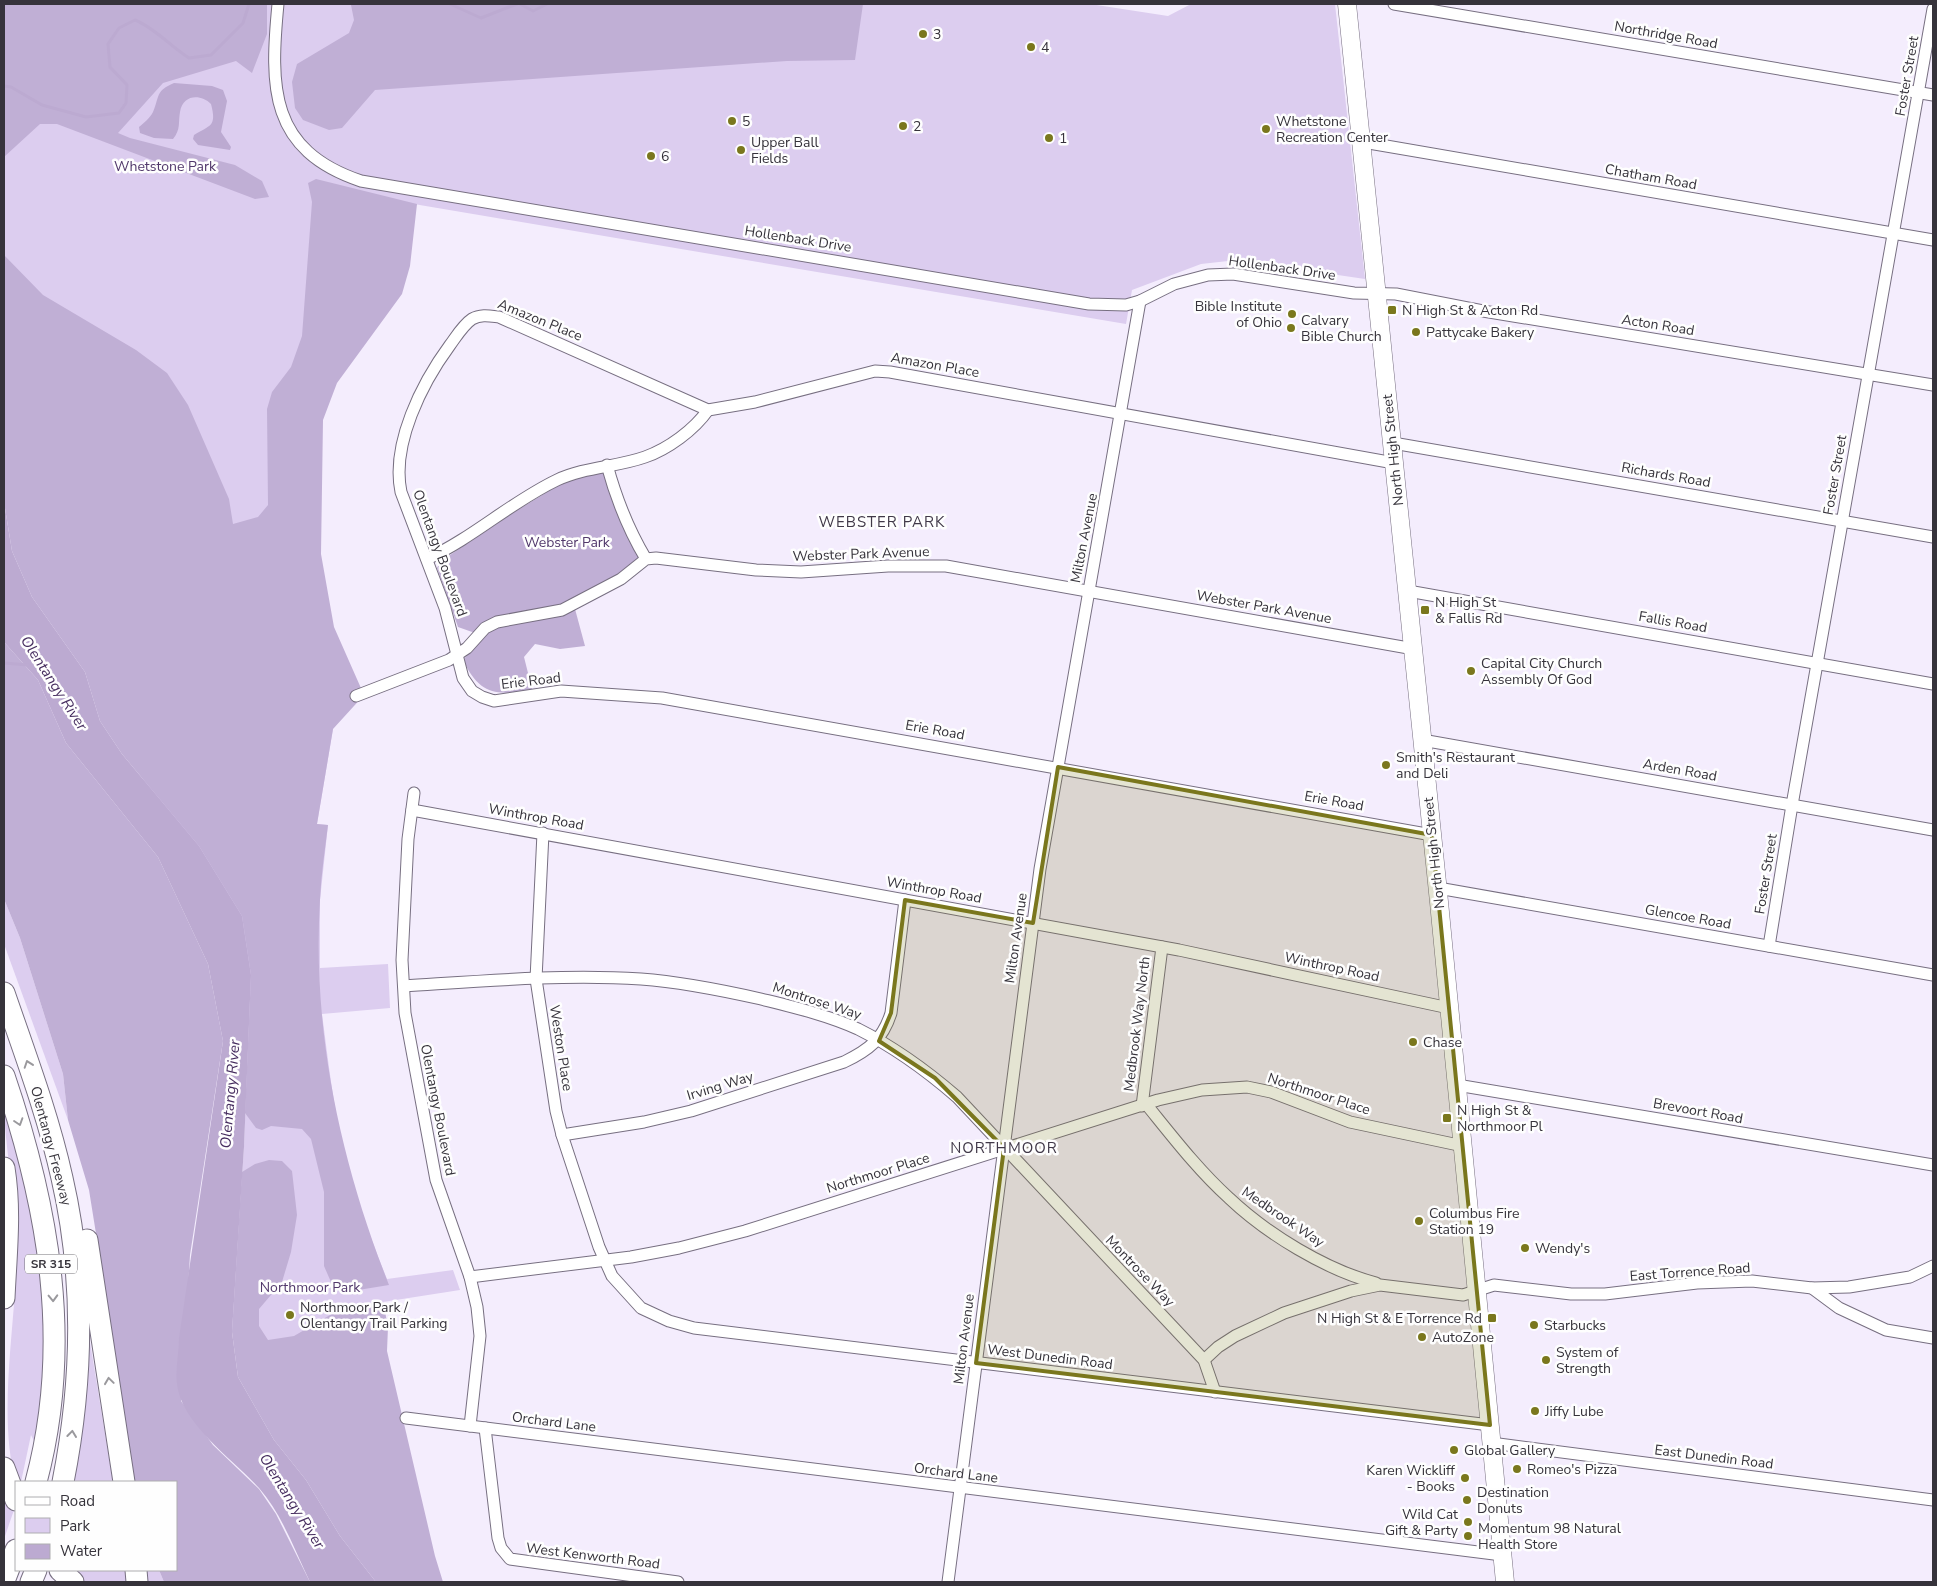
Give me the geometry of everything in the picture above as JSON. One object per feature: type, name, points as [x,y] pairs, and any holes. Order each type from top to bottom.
[{"type":"highway","name":"Olentangy Freeway","points":[[4,993],[40,1101],[62,1178],[75,1253],[80,1319],[77,1387],[72,1438],[63,1481]]},
{"type":"highway","name":"Olentangy Freeway","points":[[4,1076],[37,1183],[51,1272],[54,1352],[50,1410],[43,1458],[36,1481]]},
{"type":"highway","points":[[4,1168],[8,1206],[4,1298]]},
{"type":"highway","points":[[62,1178],[78,1204],[85,1229],[124,1481]]},
{"type":"highway","points":[[4,1468],[15,1497]]},
{"type":"highway","points":[[6,1576],[15,1553]]},
{"type":"highway","points":[[61,1571],[73,1582]]},
{"type":"main road","name":"North High Street","points":[[1347,4],[1363,142],[1438,888],[1505,1582]]},
{"type":"street","name":"Hollenback Drive","points":[[278,4],[273,70],[282,113],[287,126],[297,141],[319,162],[333,171],[361,181],[1089,304],[1126,304],[1140,301],[1174,284],[1218,274],[1246,275],[1354,293],[1378,293]]},
{"type":"street","name":"Northridge Road","points":[[1394,4],[1933,95]]},
{"type":"street","name":"Foster Street","points":[[1769,946],[1792,805],[1933,10]]},
{"type":"street","name":"Chatham Road","points":[[1363,142],[1933,240]]},
{"type":"street","name":"Acton Road","points":[[1378,293],[1933,385]]},
{"type":"street","name":"Milton Avenue","points":[[948,1582],[1033,922],[1058,767],[1122,413],[1140,301]]},
{"type":"street","name":"Amazon Place","points":[[463,328],[473,319],[485,315],[499,317],[708,410],[755,402],[875,371],[1122,413],[1394,463]]},
{"type":"street","name":"Olentangy Boulevard","points":[[458,655],[452,630],[398,480],[410,416],[420,392],[431,370],[463,328]]},
{"type":"street","points":[[427,559],[463,541],[512,505],[558,479],[607,465],[645,457],[662,449],[700,422],[708,410]]},
{"type":"street","name":"Richards Road","points":[[1393,443],[1933,537]]},
{"type":"street","points":[[356,696],[458,655],[485,628],[497,622],[562,610],[621,579],[646,559],[629,528],[613,488],[607,465]]},
{"type":"street","name":"Webster Park Avenue","points":[[646,559],[682,560],[730,568],[801,572],[888,566],[946,566],[1414,649]]},
{"type":"street","name":"Fallis Road","points":[[1408,591],[1933,684]]},
{"type":"street","points":[[452,630],[475,639]]},
{"type":"street","name":"Erie Road","points":[[458,655],[463,678],[472,690],[494,700],[561,692],[662,698],[1432,835]]},
{"type":"street","name":"Arden Road","points":[[1422,740],[1933,830]]},
{"type":"street","name":"Olentangy Boulevard","points":[[414,793],[402,960],[405,1013],[436,1180],[470,1277],[480,1336],[470,1426]]},
{"type":"street","name":"Winthrop Road","points":[[412,810],[1033,922],[1162,947],[1449,1008]]},
{"type":"street","name":"Weston Place","points":[[543,833],[536,978],[556,1111],[562,1135],[605,1260]]},
{"type":"street","name":"Glencoe Road","points":[[1438,888],[1933,975]]},
{"type":"street","points":[[878,1041],[886,1028],[891,1013],[905,900]]},
{"type":"street","name":"Medbrook Way North","points":[[1144,1105],[1162,947]]},
{"type":"street","name":"Montrose Way","points":[[404,986],[536,978],[642,979],[702,987],[795,1008],[836,1021],[878,1041],[935,1078],[957,1097],[1204,1360],[1215,1392]]},
{"type":"street","name":"Irving Way","points":[[562,1135],[644,1122],[725,1102],[844,1062],[863,1053],[878,1041]]},
{"type":"street","name":"Brevoort Road","points":[[1457,1085],[1933,1165]]},
{"type":"street","name":"Northmoor Place","points":[[470,1277],[605,1260],[679,1248],[745,1231],[1004,1148],[1144,1105],[1202,1090],[1247,1087],[1271,1092],[1343,1120],[1463,1146]]},
{"type":"street","name":"Medbrook Way","points":[[1144,1105],[1237,1204],[1302,1250],[1352,1275],[1380,1284]]},
{"type":"street","name":"West Dunedin Road","points":[[605,1260],[612,1276],[641,1308],[669,1321],[694,1328],[1215,1392],[1491,1434]]},
{"type":"street","name":"East Torrence Road","points":[[1380,1284],[1463,1294],[1494,1285],[1562,1294],[1605,1294],[1697,1283],[1752,1280],[1812,1288],[1856,1287],[1910,1276],[1933,1266]]},
{"type":"street","points":[[1204,1360],[1218,1347],[1235,1336],[1284,1313],[1342,1293],[1380,1284]]},
{"type":"street","points":[[1812,1288],[1839,1308],[1886,1330],[1933,1338]]},
{"type":"street","name":"Orchard Lane","points":[[406,1418],[960,1489],[1502,1555]]},
{"type":"street","name":"West Kenworth Road","points":[[485,1428],[498,1538],[506,1555],[516,1561],[527,1563],[678,1582]]},
{"type":"street","name":"East Dunedin Road","points":[[1491,1434],[1933,1500]]},
{"type":"highlighted area","points":[[1058,767],[1432,835],[1490,1425],[976,1363],[1004,1148],[935,1078],[879,1041],[891,1013],[905,900],[1033,923]]},
{"type":"green space","name":"Whetstone Park","points":[[4,4],[1090,4],[1168,16],[1191,4],[1335,4],[1365,279],[1237,260],[1201,264],[1132,290],[1126,324],[325,189],[302,723],[333,729],[317,824],[328,825],[320,900],[320,968],[388,964],[390,1008],[322,1014],[343,1149],[363,1215],[387,1279],[453,1270],[460,1290],[383,1302],[388,1327],[370,1402],[232,1332],[244,1147],[250,993],[4,502]]},
{"type":"green space","points":[[4,4],[267,4],[267,34],[252,73],[236,61],[163,83],[118,133],[130,138],[235,165],[262,181],[269,197],[255,199],[57,124],[40,124],[4,157]]},
{"type":"green space","points":[[349,4],[863,4],[855,60],[787,61],[375,90],[342,128],[329,130],[303,120],[295,108],[292,82],[297,64],[349,33],[354,20],[351,5]]},
{"type":"green space","points":[[316,179],[417,204],[410,266],[402,294],[337,383],[323,420],[321,554],[334,627],[364,695],[333,729],[317,824],[328,825],[320,900],[319,950],[321,999],[326,1048],[344,1145],[372,1239],[389,1285],[346,1292],[331,1282],[324,1266],[324,1192],[311,1139],[302,1129],[271,1126],[262,1130],[256,1128],[245,1113],[251,975],[242,916],[199,846],[122,754],[100,721],[85,672],[32,597],[12,551],[4,502],[4,255],[43,295],[136,350],[167,373],[188,405],[229,499],[233,524],[258,517],[268,505],[267,409],[272,392],[291,367],[302,336],[312,202],[308,183]]},
{"type":"green space","name":"Webster Park","points":[[603,471],[640,558],[628,569],[568,603],[475,633],[458,627],[437,568],[441,561],[516,511],[567,480]]},
{"type":"green space","points":[[575,609],[585,646],[560,649],[535,644],[524,657],[532,689],[508,693],[490,690],[475,680],[463,660],[486,634],[498,627]]},
{"type":"green space","points":[[4,642],[38,680],[66,743],[158,857],[208,964],[223,1041],[190,1255],[181,1401],[213,1445],[259,1489],[276,1514],[310,1582],[164,1582],[159,1571],[178,1571],[178,1481],[133,1481],[89,1190],[68,1120],[63,1074],[20,938],[4,899]]},
{"type":"green space","points":[[4,899],[20,938],[63,1074],[68,1120],[4,944]]},
{"type":"green space","points":[[4,1102],[31,1202],[46,1306],[42,1394],[35,1443],[31,1435],[21,1481],[16,1481],[11,1460],[9,1437],[8,1388],[16,1277],[16,1234]]},
{"type":"green space","points":[[269,1160],[282,1161],[292,1171],[297,1215],[291,1252],[282,1282],[259,1309],[259,1326],[268,1340],[294,1336],[342,1308],[383,1302],[388,1327],[387,1351],[435,1556],[443,1582],[376,1582],[340,1536],[306,1480],[274,1440],[238,1377],[232,1332],[242,1172],[255,1164]]},
{"type":"green space","points":[[89,1336],[113,1481],[74,1481],[88,1383]]},
{"type":"green space","points":[[4,1485],[14,1510],[4,1539]]},
{"type":"green space","points":[[72,1571],[127,1571],[129,1582],[83,1582]]},
{"type":"green space","points":[[144,1571],[159,1571],[164,1582],[145,1582]]},
{"type":"water","points":[[174,83],[212,86],[223,90],[227,101],[221,132],[231,147],[230,150],[198,145],[193,139],[194,135],[211,124],[213,117],[211,104],[198,97],[188,99],[182,106],[178,129],[173,139],[154,138],[140,133],[139,127],[152,114],[161,91]]},
{"type":"water","name":"Olentangy River","points":[[4,502],[12,551],[32,597],[85,672],[100,721],[122,754],[199,846],[242,916],[251,975],[244,1147],[232,1332],[238,1377],[274,1440],[306,1480],[340,1536],[376,1582],[310,1582],[275,1509],[259,1488],[198,1427],[181,1399],[177,1384],[179,1338],[223,1041],[208,964],[158,857],[66,743],[38,680],[4,642]]},
{"type":"waterway","points":[[4,86],[11,87],[42,105],[86,117],[119,113],[126,103],[127,85],[110,67],[108,44],[119,28],[135,20],[142,23],[189,58],[211,55],[243,23],[249,4]]},
{"type":"waterway","points":[[450,4],[481,18],[517,4]]},
{"type":"waterway","points":[[520,4],[533,11],[547,4]]},
{"type":"waterway","name":"Olentangy River","points":[[4,663],[28,665]]},
{"type":"place","name":"3","points":[[923,34]]},
{"type":"place","name":"4","points":[[1031,47]]},
{"type":"place","name":"5","points":[[732,121]]},
{"type":"place","name":"2","points":[[903,126]]},
{"type":"place","name":"Whetstone Recreation Center","points":[[1266,129]]},
{"type":"place","name":"1","points":[[1049,138]]},
{"type":"place","name":"Upper Ball Fields","points":[[741,150]]},
{"type":"place","name":"6","points":[[651,156]]},
{"type":"place","name":"N High St & Acton Rd","points":[[1392,310]]},
{"type":"place","name":"Bible Institute of Ohio","points":[[1292,314]]},
{"type":"place","name":"Calvary Bible Church","points":[[1291,328]]},
{"type":"place","name":"Pattycake Bakery","points":[[1416,332]]},
{"type":"place","name":"N High St & Fallis Rd","points":[[1425,610]]},
{"type":"place","name":"Capital City Church Assembly Of God","points":[[1471,671]]},
{"type":"place","name":"Smith's Restaurant and Deli","points":[[1386,765]]},
{"type":"place","name":"Chase","points":[[1413,1042]]},
{"type":"place","name":"N High St & Northmoor Pl","points":[[1447,1118]]},
{"type":"place","name":"Columbus Fire Station 19","points":[[1419,1221]]},
{"type":"place","name":"Wendy's","points":[[1525,1248]]},
{"type":"place","name":"Northmoor Park / Olentangy Trail Parking","points":[[290,1315]]},
{"type":"place","name":"N High St & E Torrence Rd","points":[[1492,1318]]},
{"type":"place","name":"Starbucks","points":[[1534,1325]]},
{"type":"place","name":"AutoZone","points":[[1422,1337]]},
{"type":"place","name":"System of Strength","points":[[1546,1360]]},
{"type":"place","name":"Jiffy Lube","points":[[1535,1411]]},
{"type":"place","name":"Global Gallery","points":[[1454,1450]]},
{"type":"place","name":"Romeo's Pizza","points":[[1517,1469]]},
{"type":"place","name":"Karen Wickliff - Books","points":[[1465,1478]]},
{"type":"place","name":"Destination Donuts","points":[[1467,1500]]},
{"type":"place","name":"Wild Cat Gift & Party","points":[[1468,1522]]},
{"type":"place","name":"Momentum 98 Natural Health Store","points":[[1468,1536]]},
{"type":"district","name":"WEBSTER PARK","points":[[882,522]]},
{"type":"district","name":"NORTHMOOR","points":[[1004,1148]]},
{"type":"park label","name":"Northmoor Park","points":[[310,1287]]}]
